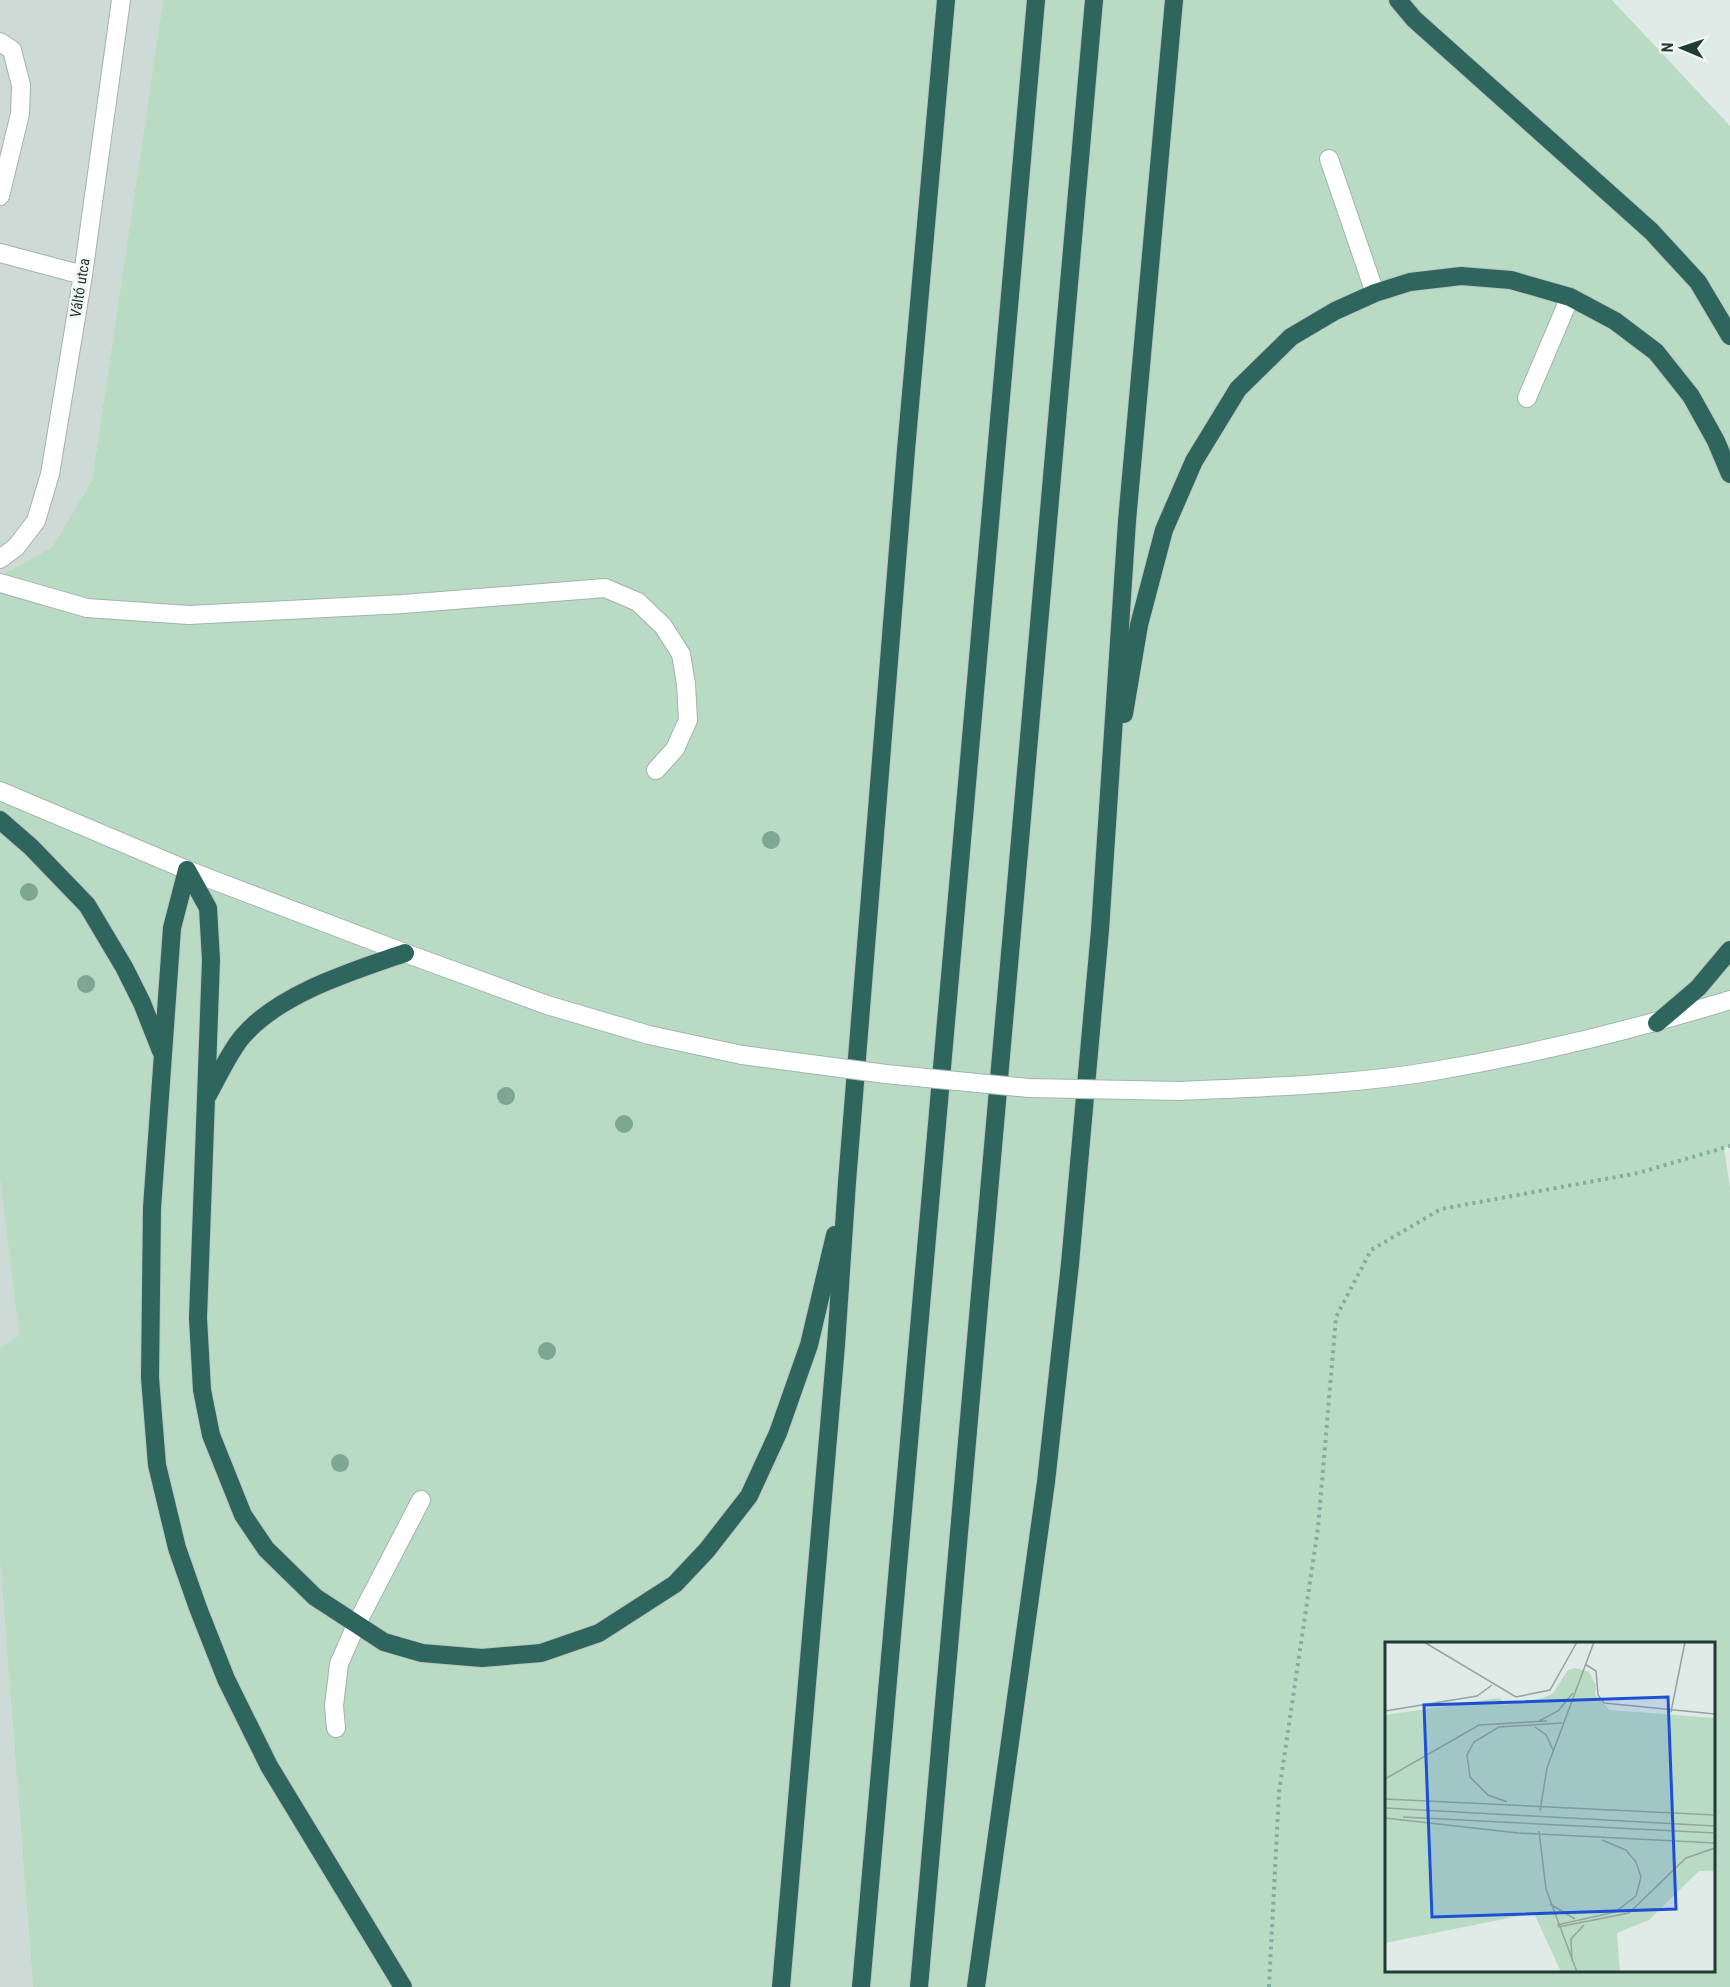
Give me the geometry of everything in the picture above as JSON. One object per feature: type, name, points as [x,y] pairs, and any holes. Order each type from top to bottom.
[{"type":"highway","points":[[781,1987],[835,1356],[906,450],[946,0]]},
{"type":"highway","points":[[861,1987],[1036,0]]},
{"type":"highway","points":[[919,1987],[1094,0]]},
{"type":"highway","points":[[976,1987],[1024,1651],[1053,1425],[1076,1205],[1100,930],[1127,521],[1174,0]]},
{"type":"highway","points":[[1398,0],[1414,19],[1652,231],[1698,282],[1730,336]]},
{"type":"highway","points":[[1107,820],[1139,625],[1164,530],[1194,461],[1238,389],[1291,337],[1335,311],[1375,293],[1410,282],[1461,276],[1511,280],[1570,297],[1615,321],[1656,352],[1691,396],[1716,441],[1730,474]]},
{"type":"highway","points":[[0,820],[31,847],[87,905],[124,967],[142,1003],[164,1058]]},
{"type":"highway","points":[[187,870],[208,908],[211,960],[198,1318],[202,1390],[211,1435],[243,1515],[266,1549],[315,1597],[384,1642],[422,1653],[482,1658],[541,1653],[599,1632],[675,1584],[707,1550],[749,1496],[778,1433],[809,1345],[847,1182]]},
{"type":"highway","points":[[187,870],[172,928],[152,1208],[150,1378],[157,1465],[177,1548],[226,1679],[269,1766],[403,1987]]},
{"type":"highway","points":[[1657,1023],[1698,988],[1730,950]]},
{"type":"highway","points":[[207,1097],[242,1036],[278,1006],[340,976],[405,953]]},
{"type":"main road","name":"Váltó utca","points":[[0,559],[16,547],[36,521],[50,474],[83,275],[121,0]]},
{"type":"main road","points":[[0,42],[12,50],[21,85],[20,114],[0,196]]},
{"type":"main road","points":[[1329,159],[1375,293]]},
{"type":"main road","points":[[0,253],[83,275]]},
{"type":"main road","points":[[1527,398],[1570,297]]},
{"type":"main road","points":[[0,583],[87,608],[189,615],[403,604],[605,588],[638,602],[663,626],[681,654],[686,684],[688,720],[675,749],[656,770]]},
{"type":"main road","points":[[0,791],[187,870],[547,1005],[649,1035],[742,1055],[886,1074],[1029,1088],[1181,1091],[1327,1084],[1432,1072],[1535,1052],[1657,1023],[1730,1000]]},
{"type":"main road","points":[[336,1728],[334,1706],[339,1664],[356,1625],[421,1500]]},
{"type":"path","points":[[1269,1987],[1279,1792],[1318,1528],[1336,1317],[1371,1250],[1441,1209],[1638,1173],[1730,1146]]},
{"type":"shaded area","points":[[0,0],[163,0],[92,480],[52,547],[0,576]]},
{"type":"shaded area","points":[[0,1180],[19,1335],[0,1348]]},
{"type":"shaded area","points":[[0,1560],[33,1987],[0,1987]]},
{"type":"green space","points":[[163,0],[1612,0],[1730,126],[1730,1146],[1724,1148],[1730,1188],[1730,1987],[33,1987],[0,1560],[0,1348],[19,1335],[0,1180],[0,576],[52,547],[92,480]]}]
